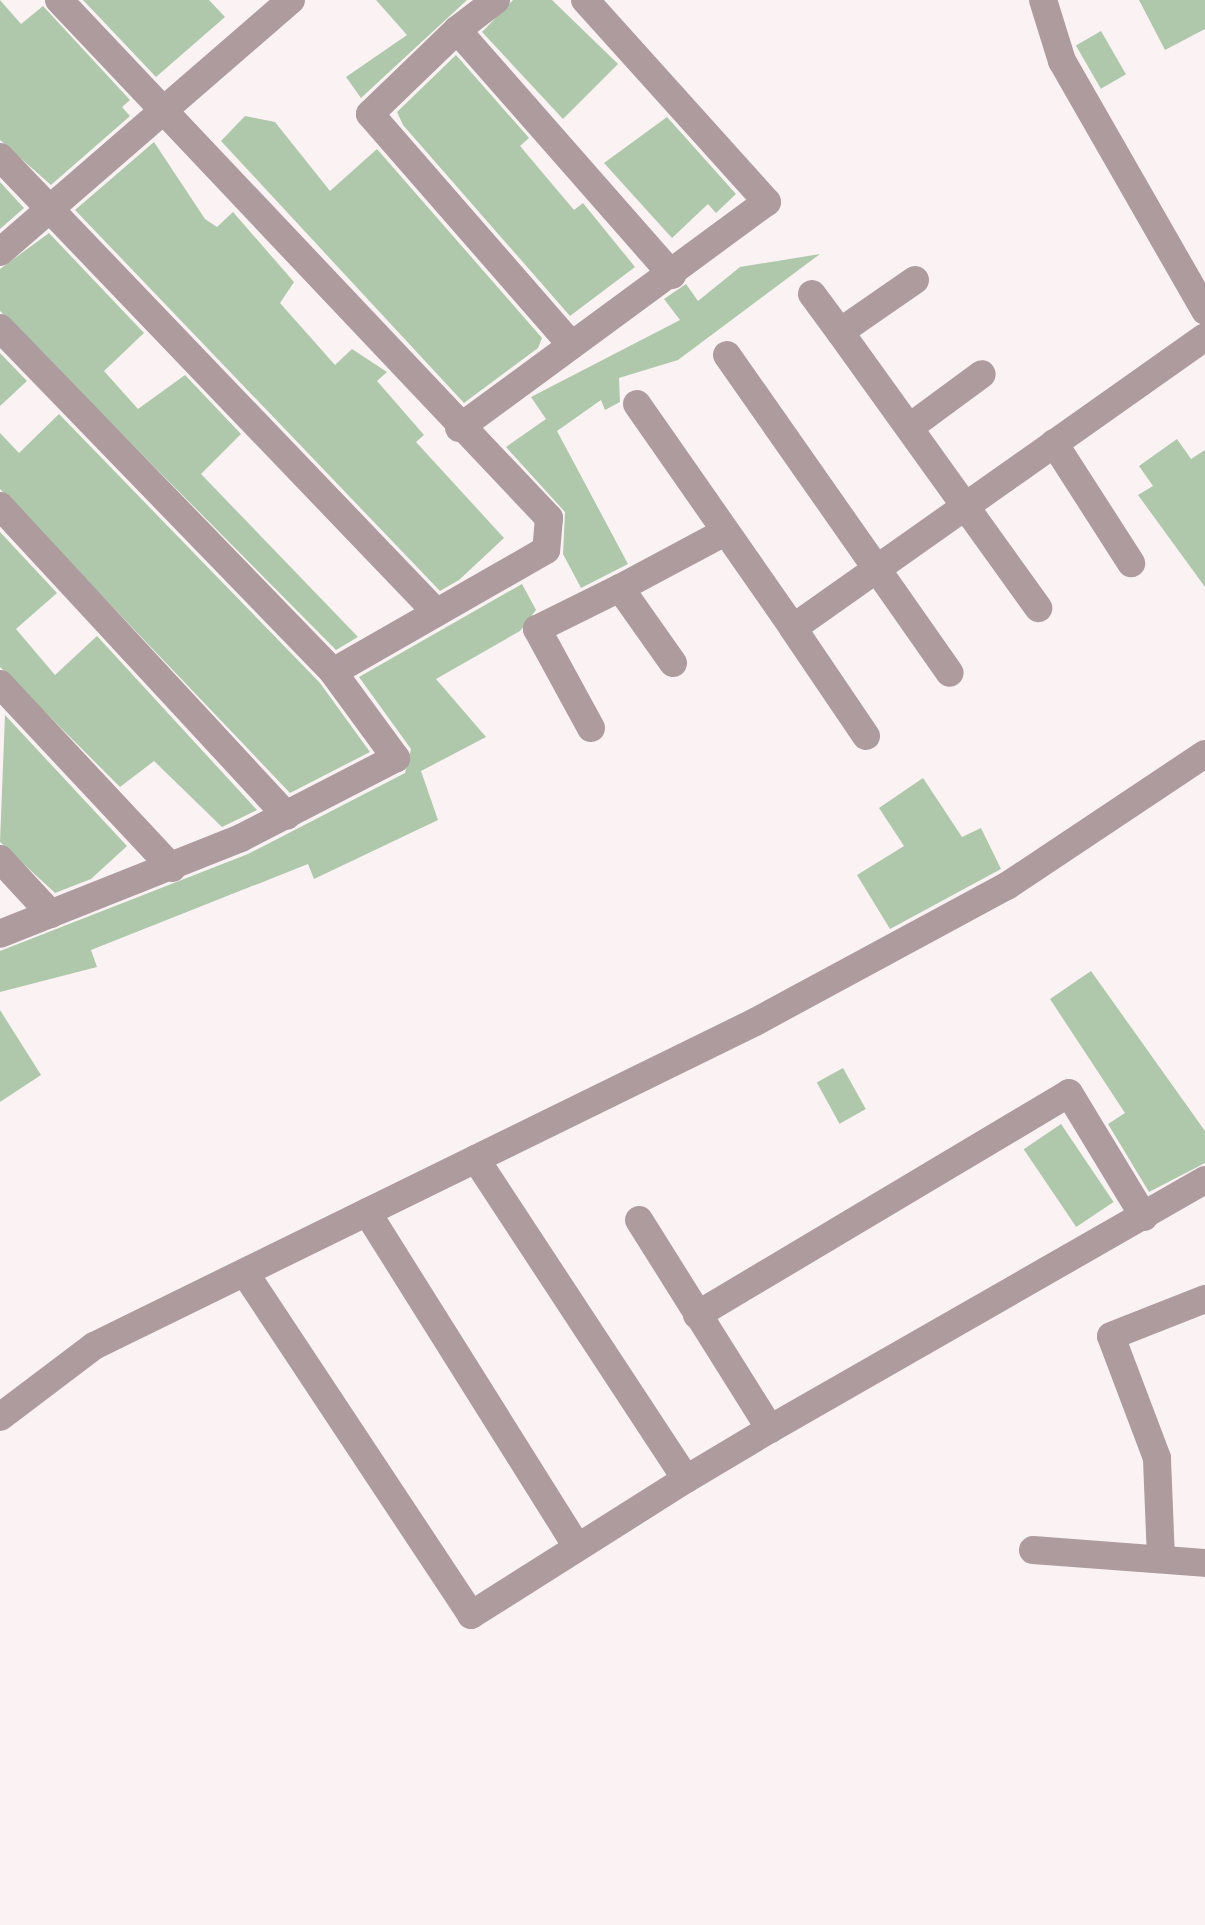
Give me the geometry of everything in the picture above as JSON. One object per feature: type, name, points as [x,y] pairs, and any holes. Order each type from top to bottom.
[{"type":"street","points":[[59,0],[158,113],[549,518],[553,538],[334,672]]},
{"type":"street","points":[[0,252],[158,113],[260,10],[292,0]]},
{"type":"street","points":[[496,0],[458,30],[370,114],[570,342]]},
{"type":"street","points":[[459,428],[570,342],[762,213],[764,190],[585,0]]},
{"type":"street","points":[[1043,0],[1062,62],[1205,311]]},
{"type":"street","points":[[458,30],[672,275]]},
{"type":"street","points":[[0,157],[436,612]]},
{"type":"street","points":[[840,332],[915,280]]},
{"type":"street","points":[[812,294],[968,504],[1038,608]]},
{"type":"street","points":[[0,328],[334,672],[396,758],[288,816],[172,868],[0,934]]},
{"type":"street","points":[[793,628],[1205,337]]},
{"type":"street","points":[[727,355],[950,673]]},
{"type":"street","points":[[910,427],[982,374]]},
{"type":"street","points":[[636,404],[866,736]]},
{"type":"street","points":[[1054,443],[1131,562]]},
{"type":"street","points":[[0,506],[288,816]]},
{"type":"street","points":[[591,728],[537,629],[723,533]]},
{"type":"street","points":[[620,588],[673,663]]},
{"type":"street","points":[[0,684],[172,868]]},
{"type":"street","points":[[0,1417],[67,1362],[476,1159],[1008,886],[1205,754]]},
{"type":"street","points":[[0,859],[51,914]]},
{"type":"street","points":[[698,1315],[1069,1093],[1144,1216]]},
{"type":"street","points":[[476,1159],[686,1479]]},
{"type":"street","points":[[245,1273],[471,1615],[770,1429],[1205,1180]]},
{"type":"street","points":[[367,1212],[576,1547]]},
{"type":"street","points":[[639,1220],[770,1429]]},
{"type":"street","points":[[1161,1559],[1158,1458],[1110,1336],[1205,1299]]},
{"type":"street","points":[[1032,1550],[1205,1563]]},
{"type":"building","points":[[0,0],[21,24],[43,6],[130,100],[122,107],[130,116],[51,185],[0,140]]},
{"type":"building","points":[[83,0],[209,0],[225,17],[156,77]]},
{"type":"building","points":[[376,0],[467,0],[361,98],[346,77],[407,35]]},
{"type":"building","points":[[513,0],[552,0],[618,64],[563,119],[482,32]]},
{"type":"building","points":[[1139,0],[1205,0],[1205,29],[1165,50]]},
{"type":"building","points":[[1101,31],[1126,74],[1101,89],[1076,46]]},
{"type":"building","points":[[456,55],[529,138],[520,146],[574,210],[583,203],[635,267],[570,316],[403,125],[397,112]]},
{"type":"building","points":[[245,116],[275,122],[330,191],[377,149],[542,338],[538,348],[464,403],[221,141]]},
{"type":"building","points":[[667,117],[736,194],[716,213],[708,204],[672,238],[604,163]]},
{"type":"building","points":[[154,142],[205,219],[217,227],[233,212],[294,282],[280,303],[335,365],[352,349],[387,372],[377,381],[424,435],[416,442],[504,538],[459,580],[440,591],[75,210]]},
{"type":"building","points":[[0,182],[24,208],[0,229]]},
{"type":"building","points":[[49,233],[144,333],[104,371],[138,409],[185,375],[241,434],[201,474],[358,637],[336,650],[0,311],[0,269]]},
{"type":"building","points":[[820,254],[678,360],[619,378],[620,402],[605,410],[601,400],[557,431],[628,564],[581,588],[563,554],[565,512],[506,447],[546,419],[531,397],[680,320],[664,299],[686,284],[698,301],[740,267]]},
{"type":"building","points":[[0,353],[27,381],[0,406]]},
{"type":"building","points":[[59,414],[320,683],[370,752],[290,793],[0,489],[0,433],[19,453]]},
{"type":"building","points":[[1177,439],[1191,459],[1205,450],[1205,587],[1138,495],[1153,486],[1139,466]]},
{"type":"building","points":[[0,532],[57,593],[16,629],[55,675],[97,636],[257,810],[222,827],[154,761],[120,787],[0,667]]},
{"type":"building","points":[[522,584],[536,610],[520,631],[436,679],[486,737],[421,771],[438,820],[314,879],[308,864],[91,950],[97,967],[0,992],[0,951],[248,854],[405,773],[411,749],[359,677]]},
{"type":"building","points":[[5,715],[127,846],[91,879],[55,893],[0,842]]},
{"type":"building","points":[[923,778],[962,837],[981,828],[1001,869],[890,929],[857,875],[904,846],[879,808]]},
{"type":"building","points":[[1091,971],[1205,1131],[1205,1163],[1149,1192],[1108,1124],[1125,1113],[1050,999]]},
{"type":"building","points":[[0,1010],[41,1075],[0,1102]]},
{"type":"building","points":[[843,1068],[866,1109],[840,1124],[817,1083]]},
{"type":"building","points":[[1061,1124],[1114,1202],[1076,1227],[1024,1149]]}]
